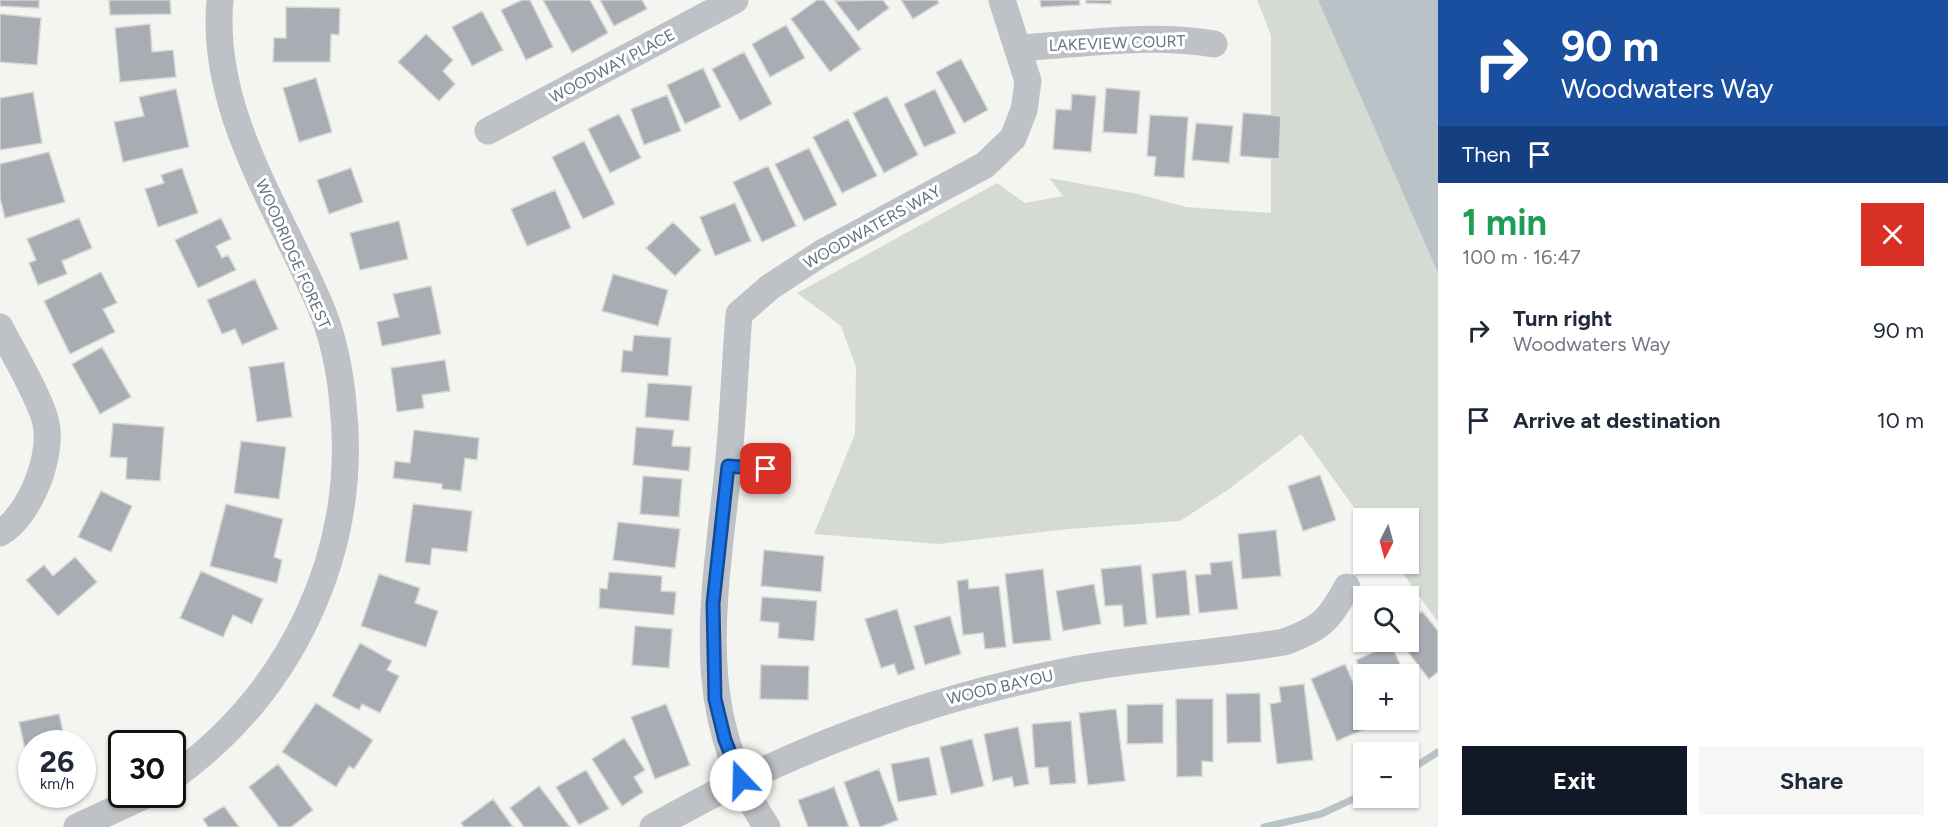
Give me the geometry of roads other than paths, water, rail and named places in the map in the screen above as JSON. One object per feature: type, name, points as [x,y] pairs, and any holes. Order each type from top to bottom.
[{"type":"street","name":"WOODRIDGE FOREST","points":[[186,767],[227,733],[256,702],[302,631],[319,593],[332,553],[346,470],[345,417],[333,344],[320,305],[264,190],[240,131],[228,89],[222,47],[220,0]]},
{"type":"street","name":"WOODWAY PLACE","points":[[488,131],[735,0]]},
{"type":"street","name":"WOODWATERS WAY","points":[[766,827],[741,780],[725,740],[715,699],[713,604],[728,466],[739,314],[770,287],[822,253],[985,165],[1012,138],[1024,110],[1028,81],[1002,0]]},
{"type":"street","name":"LAKEVIEW COURT","points":[[1019,48],[1158,38],[1185,39],[1214,44]]},
{"type":"street","points":[[0,327],[45,420],[45,457],[36,488],[13,526],[0,533]]},
{"type":"street","points":[[728,466],[766,469]]},
{"type":"street","name":"WOOD BAYOU","points":[[653,827],[784,759],[913,710],[967,693],[1070,671],[1284,642],[1313,631],[1334,611],[1347,587]]},
{"type":"street","points":[[77,827],[124,808]]},
{"type":"waterway","points":[[1419,764],[1438,752]]},
{"type":"waterway","points":[[1264,827],[1321,814],[1353,799]]}]
